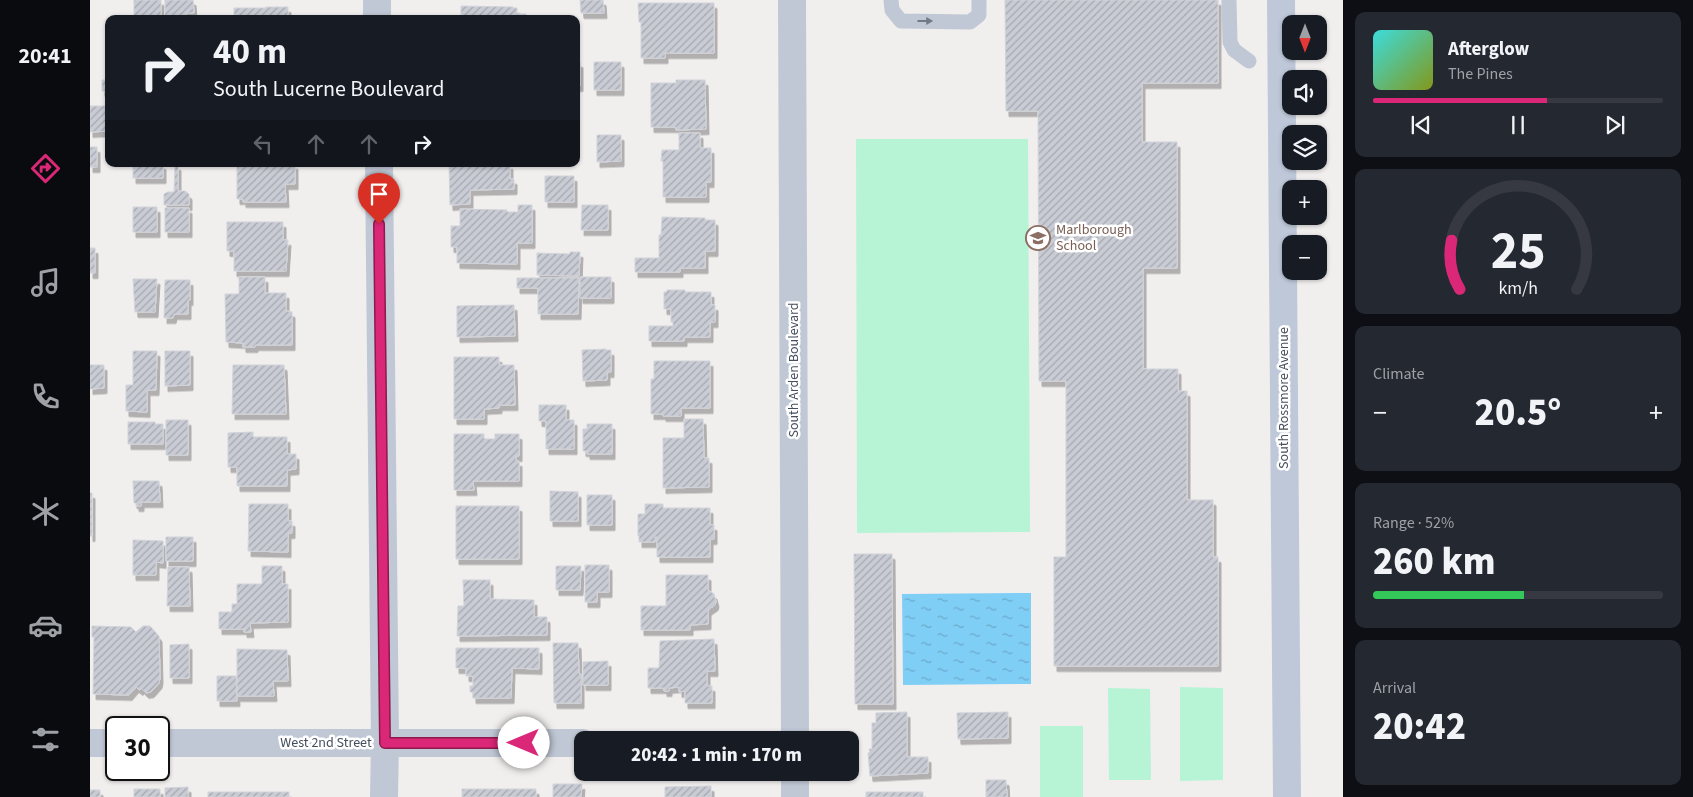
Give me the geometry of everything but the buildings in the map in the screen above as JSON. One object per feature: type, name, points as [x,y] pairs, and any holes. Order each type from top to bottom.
[{"type":"main road","name":"South Rossmore Avenue","points":[[1281,0],[1287,797]]},
{"type":"street","points":[[377,0],[377,15]]},
{"type":"street","name":"South Arden Boulevard","points":[[792,0],[795,731]]},
{"type":"street","points":[[379,167],[384,797]]},
{"type":"street","name":"West 2nd Street","points":[[170,743],[574,742]]},
{"type":"street","points":[[90,743],[105,743]]},
{"type":"street","points":[[795,781],[795,797]]},
{"type":"lane","points":[[891,0],[892,10],[901,21],[970,22],[979,15],[979,0]]},
{"type":"lane","points":[[1229,0],[1230,42],[1234,50],[1249,61]]},
{"type":"green space","points":[[856,139],[1028,139],[1030,532],[857,533]]},
{"type":"green space","points":[[1180,687],[1223,688],[1223,780],[1180,781]]},
{"type":"green space","points":[[1108,688],[1150,689],[1151,780],[1109,780]]},
{"type":"green space","points":[[1040,726],[1083,726],[1083,797],[1040,797]]},
{"type":"water","points":[[1031,593],[1031,684],[903,685],[902,594]]},
{"type":"place","name":"Marlborough School","points":[[1038,238]]},
{"type":"route","points":[[379,224],[385,743],[524,743]]}]
